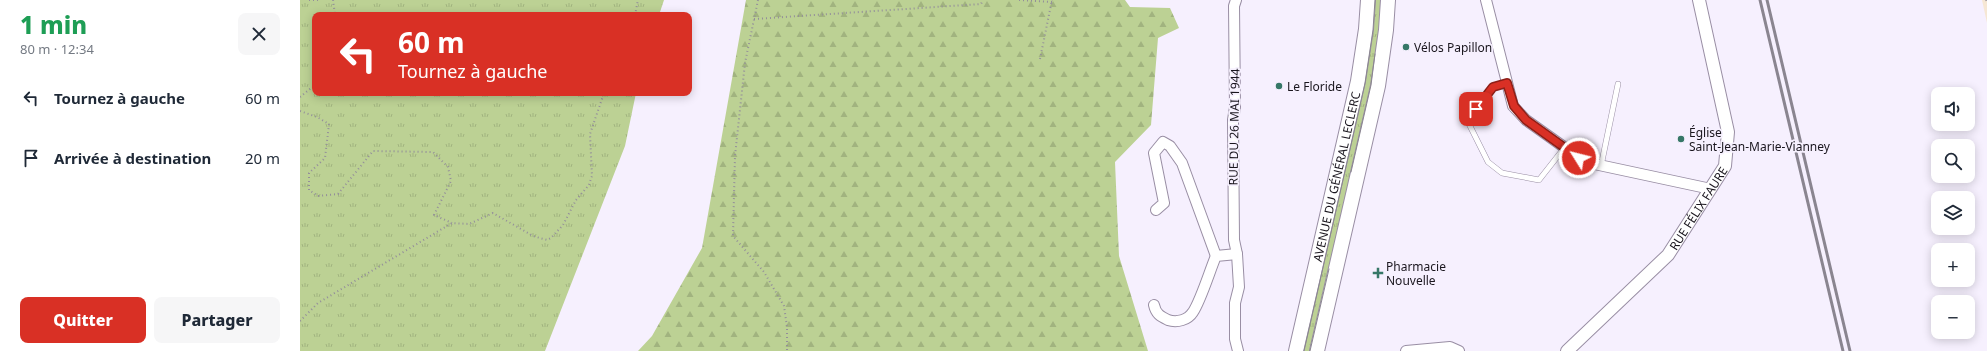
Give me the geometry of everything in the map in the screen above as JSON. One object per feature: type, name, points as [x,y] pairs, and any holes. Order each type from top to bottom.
[{"type":"main road","name":"AVENUE DU GÉNÉRAL LECLERC","points":[[1296,351],[1358,81],[1366,29],[1368,0]]},
{"type":"main road","name":"AVENUE DU GÉNÉRAL LECLERC","points":[[1317,351],[1378,86],[1386,30],[1388,0]]},
{"type":"street","name":"RUE DU 26 MAI 1944","points":[[1236,0],[1234,6],[1235,107],[1233,120],[1234,240],[1237,254],[1239,287],[1236,303],[1235,339],[1238,351]]},
{"type":"street","points":[[1486,0],[1514,106],[1526,120],[1585,162],[1601,167],[1711,188]]},
{"type":"street","name":"RUE FÉLIX FAURE","points":[[1567,351],[1668,255],[1725,166],[1728,132],[1699,0]]},
{"type":"street","points":[[1154,305],[1156,313],[1172,321],[1183,320],[1193,312],[1216,256],[1182,163],[1170,146],[1163,142],[1154,154],[1164,203],[1156,210]]},
{"type":"street","points":[[1216,256],[1237,254]]},
{"type":"street","points":[[1406,351],[1450,346],[1459,351]]},
{"type":"lane","points":[[1507,83],[1493,87],[1467,120],[1488,162],[1502,172],[1540,180],[1564,147]]},
{"type":"lane","points":[[1601,167],[1618,84]]},
{"type":"path","points":[[309,0],[319,0]]},
{"type":"path","points":[[333,0],[334,12]]},
{"type":"path","points":[[636,12],[638,0]]},
{"type":"path","points":[[758,0],[745,63],[735,156],[733,236],[764,272],[784,306],[787,328],[787,351]]},
{"type":"path","points":[[754,19],[960,6],[981,4],[984,0]]},
{"type":"path","points":[[1019,0],[1052,1],[1040,59]]},
{"type":"path","points":[[300,97],[312,87]]},
{"type":"path","points":[[300,111],[317,117],[329,124],[325,158],[309,173],[309,190],[318,196],[338,194],[373,151],[433,152],[448,167],[451,181],[434,215],[452,223],[469,224],[493,213],[533,236],[547,240],[551,238],[563,225],[576,200],[589,184],[592,176],[590,134],[603,96]]},
{"type":"path","points":[[300,321],[318,303],[452,223]]},
{"type":"shaded area","points":[[1982,0],[1987,0],[1987,23]]},
{"type":"green space","points":[[300,0],[664,0],[660,12],[312,12],[312,96],[635,96],[625,146],[545,351],[300,351]]},
{"type":"green space","points":[[746,0],[1125,0],[1130,7],[1170,8],[1179,28],[1158,38],[1151,125],[1115,162],[1119,256],[1148,351],[638,351],[652,336],[702,248]]},
{"type":"green space","points":[[1371,0],[1385,0],[1379,59],[1313,351],[1301,351]]},
{"type":"tram line","points":[[1304,351],[1365,83],[1373,30],[1375,0]]},
{"type":"tram line","points":[[1351,172],[1371,85],[1375,54]]},
{"type":"tram line","points":[[1310,351],[1329,269]]},
{"type":"railway","points":[[1760,0],[1843,351]]},
{"type":"railway","points":[[1767,0],[1850,351]]},
{"type":"place","name":"Vélos Papillon","points":[[1406,47]]},
{"type":"place","name":"Le Floride","points":[[1279,86]]},
{"type":"place","name":"Église Saint-Jean-Marie-Vianney","points":[[1681,139]]},
{"type":"place","name":"Pharmacie Nouvelle","points":[[1378,273]]},
{"type":"route","points":[[1476,109],[1493,87],[1507,83],[1514,106],[1526,120],[1579,158]]}]
